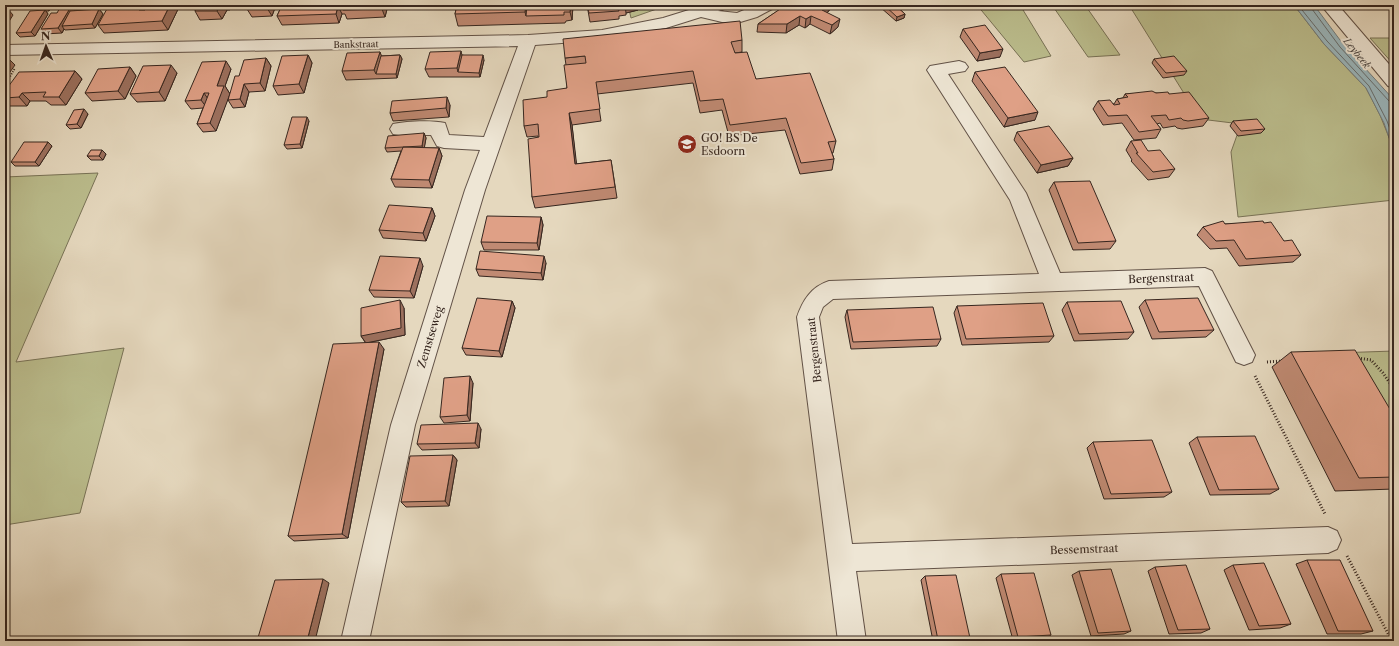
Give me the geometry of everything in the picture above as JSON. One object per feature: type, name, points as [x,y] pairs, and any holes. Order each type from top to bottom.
[{"type":"street","name":"Bankstraat","points":[[5,50],[528,40],[602,35],[666,23],[721,5]]},
{"type":"street","points":[[703,12],[721,18],[746,17],[768,5]]},
{"type":"street","points":[[1328,5],[1348,26],[1394,82]]},
{"type":"street","name":"Zemstseweg","points":[[355,641],[403,425],[490,144],[528,40]]},
{"type":"street","points":[[959,67],[936,70],[1019,198],[1054,282]]},
{"type":"street","points":[[399,129],[439,128],[440,136],[444,141],[490,144]]},
{"type":"street","name":"Bergenstraat","points":[[852,641],[808,317],[811,306],[818,297],[829,290],[1205,277],[1246,359]]},
{"type":"street","name":"Bessemstraat","points":[[841,558],[1333,536]]},
{"type":"path","points":[[1351,357],[1371,360],[1383,373],[1394,389]]},
{"type":"path","points":[[1288,361],[1246,359],[1333,536],[1392,641]]},
{"type":"green space","points":[[628,5],[668,5],[631,18]]},
{"type":"green space","points":[[977,5],[1020,5],[1051,56],[1024,62]]},
{"type":"green space","points":[[1052,5],[1085,5],[1120,55],[1088,57]]},
{"type":"green space","points":[[1129,5],[1294,5],[1324,44],[1366,88],[1380,115],[1394,150],[1394,200],[1238,217],[1231,152],[1241,124],[1200,119]]},
{"type":"green space","points":[[1370,38],[1394,38],[1394,65]]},
{"type":"green space","points":[[98,173],[16,362],[124,348],[80,513],[5,525],[5,177]]},
{"type":"green space","points":[[1394,351],[1394,455],[1335,353]]},
{"type":"water","points":[[1294,5],[1314,5],[1343,44],[1394,100],[1394,152],[1384,123],[1366,88],[1324,44]]},
{"type":"building","points":[[37,5],[46,5],[36,7]]},
{"type":"building","points":[[72,5],[58,28],[41,29],[51,13],[57,13],[61,6]]},
{"type":"building","points":[[115,5],[141,5],[139,10],[145,10],[148,5],[170,5],[162,21],[98,25],[108,7],[114,7]]},
{"type":"building","points":[[198,5],[220,5],[217,11],[195,11]]},
{"type":"building","points":[[249,5],[268,5],[267,8],[247,9]]},
{"type":"building","points":[[282,5],[344,5],[338,6],[336,14],[277,16]]},
{"type":"building","points":[[344,5],[383,5],[382,9],[343,10]]},
{"type":"building","points":[[457,5],[526,5],[525,12],[455,14]]},
{"type":"building","points":[[527,5],[571,5],[570,12],[564,12],[564,15],[526,16]]},
{"type":"building","points":[[587,5],[625,5],[625,7],[618,7],[619,11],[589,13]]},
{"type":"building","points":[[786,5],[827,5],[822,10],[840,19],[832,25],[811,16],[806,19],[800,16],[787,24],[758,24]]},
{"type":"building","points":[[884,5],[895,5],[905,14],[897,17]]},
{"type":"building","points":[[99,9],[92,24],[62,26],[70,11]]},
{"type":"building","points":[[45,10],[31,32],[16,33],[30,11]]},
{"type":"building","points":[[740,21],[742,40],[731,42],[735,53],[747,52],[756,79],[810,73],[836,141],[828,142],[834,159],[801,163],[786,118],[730,125],[723,99],[700,101],[693,71],[596,82],[600,109],[569,113],[575,164],[611,160],[615,187],[532,197],[528,139],[539,137],[538,124],[524,126],[523,100],[547,97],[547,91],[567,88],[564,65],[586,63],[585,56],[565,58],[563,39]]},
{"type":"building","points":[[985,25],[1003,49],[980,53],[963,29]]},
{"type":"building","points":[[461,51],[457,68],[425,69],[430,52]]},
{"type":"building","points":[[380,52],[374,70],[342,71],[347,53]]},
{"type":"building","points":[[308,55],[299,84],[273,86],[282,56]]},
{"type":"building","points":[[400,55],[396,74],[376,74],[381,56]]},
{"type":"building","points":[[462,55],[483,55],[479,73],[458,72]]},
{"type":"building","points":[[1174,56],[1187,71],[1166,73],[1154,59]]},
{"type":"building","points":[[266,58],[260,83],[244,84],[240,99],[228,100],[235,76],[239,76],[244,60]]},
{"type":"building","points":[[226,61],[217,86],[224,86],[210,123],[197,124],[209,93],[204,93],[201,100],[185,101],[202,62]]},
{"type":"building","points":[[171,65],[159,92],[130,94],[143,66]]},
{"type":"building","points":[[130,67],[118,91],[85,93],[98,69]]},
{"type":"building","points":[[1005,67],[1038,112],[1008,118],[975,72]]},
{"type":"building","points":[[75,71],[59,97],[43,97],[46,92],[22,93],[19,97],[5,98],[5,91],[19,72]]},
{"type":"building","points":[[1152,91],[1156,93],[1168,92],[1169,94],[1189,92],[1209,118],[1188,121],[1181,118],[1169,120],[1166,115],[1151,116],[1161,129],[1139,132],[1127,115],[1108,116],[1098,101],[1110,100],[1114,105],[1120,104],[1117,99],[1128,97],[1125,94]]},
{"type":"building","points":[[447,97],[446,108],[390,113],[392,101]]},
{"type":"building","points":[[84,109],[77,124],[66,125],[74,110]]},
{"type":"building","points":[[292,117],[307,117],[300,144],[284,145]]},
{"type":"building","points":[[1257,119],[1265,129],[1241,131],[1233,121]]},
{"type":"building","points":[[1049,126],[1073,158],[1041,165],[1017,132]]},
{"type":"building","points":[[424,133],[422,146],[385,148],[388,136]]},
{"type":"building","points":[[1141,140],[1148,151],[1160,150],[1175,169],[1153,172],[1136,153],[1138,153],[1131,141]]},
{"type":"building","points":[[24,142],[48,142],[35,162],[11,162]]},
{"type":"building","points":[[403,147],[439,148],[429,180],[391,179]]},
{"type":"building","points":[[91,150],[102,150],[99,156],[87,156]]},
{"type":"building","points":[[1090,181],[1116,241],[1078,243],[1054,182]]},
{"type":"building","points":[[389,205],[432,208],[423,233],[379,230]]},
{"type":"building","points":[[487,216],[541,217],[537,243],[481,242]]},
{"type":"building","points":[[1223,221],[1225,224],[1263,221],[1264,223],[1271,222],[1284,241],[1292,240],[1301,255],[1246,259],[1234,240],[1216,241],[1203,227]]},
{"type":"building","points":[[480,251],[544,256],[541,273],[476,269]]},
{"type":"building","points":[[380,256],[420,258],[410,291],[369,290]]},
{"type":"building","points":[[477,298],[512,301],[499,351],[462,348]]},
{"type":"building","points":[[1198,298],[1214,330],[1159,332],[1145,300]]},
{"type":"building","points":[[400,300],[401,328],[361,336],[361,308]]},
{"type":"building","points":[[1121,301],[1134,332],[1079,334],[1067,302]]},
{"type":"building","points":[[1043,303],[1054,336],[966,339],[957,306]]},
{"type":"building","points":[[933,307],[941,339],[853,342],[847,310]]},
{"type":"building","points":[[379,342],[342,534],[288,536],[333,344]]},
{"type":"building","points":[[1355,350],[1394,416],[1394,477],[1359,478],[1291,352]]},
{"type":"building","points":[[470,376],[467,415],[440,417],[444,378]]},
{"type":"building","points":[[478,423],[475,443],[417,444],[421,425]]},
{"type":"building","points":[[1255,436],[1279,489],[1219,490],[1197,437]]},
{"type":"building","points":[[1152,440],[1172,492],[1111,494],[1093,442]]},
{"type":"building","points":[[453,455],[445,501],[401,502],[410,456]]},
{"type":"building","points":[[1307,560],[1340,560],[1373,631],[1338,631]]},
{"type":"building","points":[[1264,563],[1291,624],[1259,626],[1233,565]]},
{"type":"building","points":[[1186,565],[1210,629],[1178,630],[1155,567]]},
{"type":"building","points":[[1111,569],[1131,631],[1098,633],[1079,571]]},
{"type":"building","points":[[1034,573],[1051,635],[1018,637],[1001,574]]},
{"type":"building","points":[[956,575],[970,638],[938,640],[925,576]]},
{"type":"building","points":[[323,579],[307,641],[257,641],[275,580]]},
{"type":"place","name":"GO! BS De Esdoorn","points":[[687,144]]},
{"type":"water label","name":"Leybeek","points":[[1357,53]]}]
